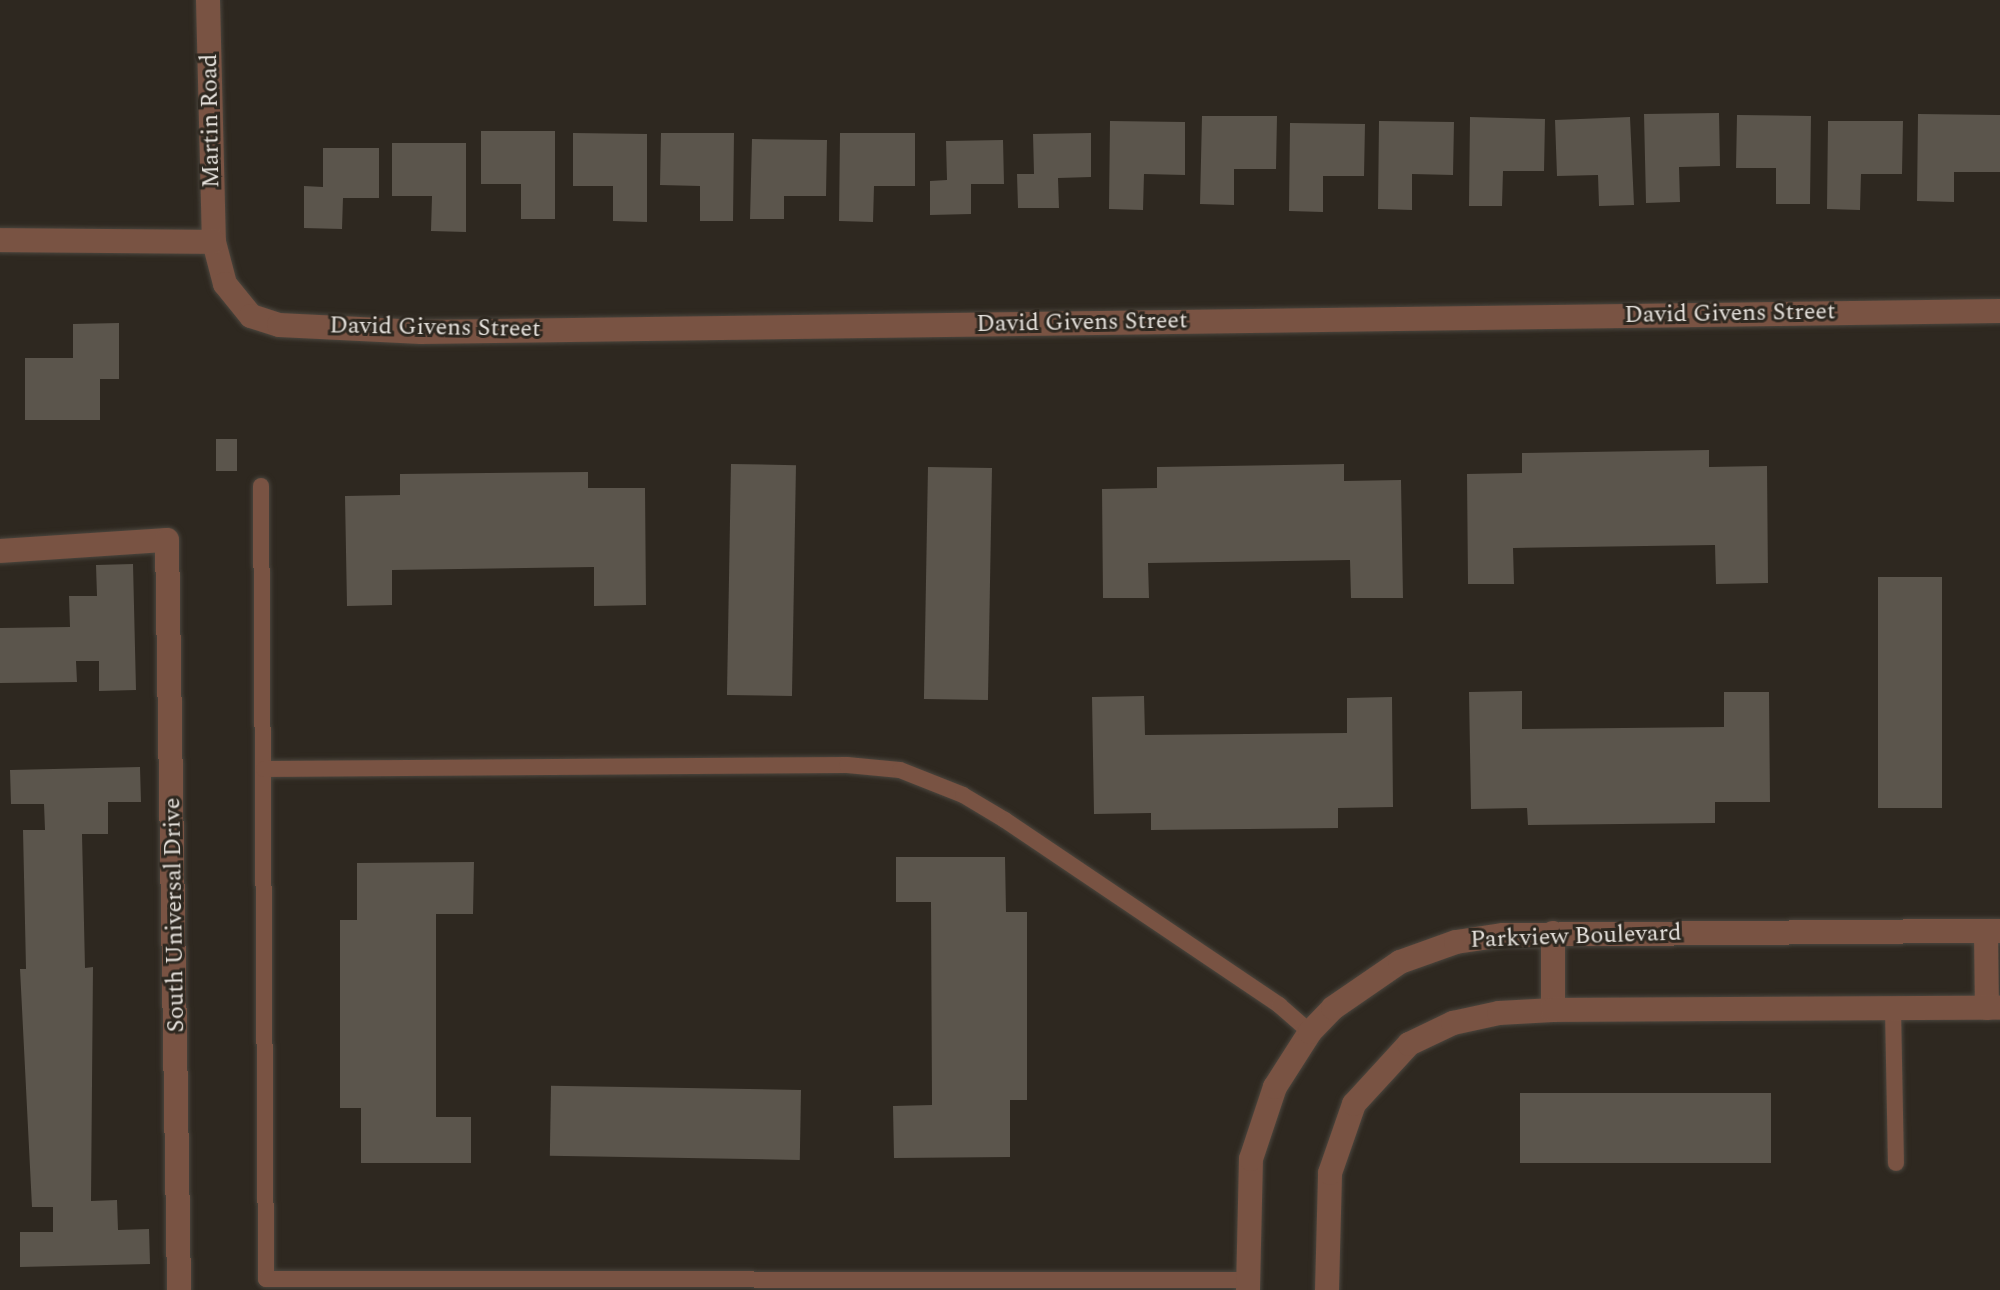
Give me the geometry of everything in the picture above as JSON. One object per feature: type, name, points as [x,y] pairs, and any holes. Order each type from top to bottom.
[{"type":"street","name":"Martin Road","points":[[208,0],[214,242]]},
{"type":"street","points":[[0,240],[214,242]]},
{"type":"street","name":"David Givens Street","points":[[214,242],[225,284],[251,316],[279,325],[421,332],[2000,311]]},
{"type":"street","name":"South Universal Drive","points":[[0,551],[167,540],[179,1290]]},
{"type":"street","points":[[1327,1290],[1332,1163],[1354,1104],[1380,1070],[1409,1044],[1453,1023],[1499,1013],[1553,1010],[1993,1008],[1993,931]]},
{"type":"street","name":"Parkview Boulevard","points":[[1248,1285],[1247,1203],[1260,1120],[1310,1032],[1365,984],[1415,956],[1468,940],[1553,933],[1993,931]]},
{"type":"street","points":[[1553,933],[1553,1010]]},
{"type":"lane","points":[[261,486],[266,1279],[1248,1285]]},
{"type":"lane","points":[[264,769],[847,765],[900,770],[963,795],[1005,820],[1279,1005],[1310,1032]]},
{"type":"lane","points":[[1893,1009],[1896,1163]]},
{"type":"building","points":[[1719,113],[1720,166],[1679,167],[1680,202],[1646,203],[1644,114]]},
{"type":"building","points":[[1918,114],[2000,115],[2000,172],[1954,172],[1954,202],[1917,201]]},
{"type":"building","points":[[1737,115],[1811,116],[1810,204],[1776,204],[1776,168],[1736,168]]},
{"type":"building","points":[[1202,116],[1277,116],[1276,169],[1234,169],[1234,205],[1200,204]]},
{"type":"building","points":[[1470,117],[1545,119],[1544,171],[1503,171],[1502,206],[1469,206]]},
{"type":"building","points":[[1630,117],[1634,205],[1599,206],[1598,175],[1557,176],[1555,120]]},
{"type":"building","points":[[1110,121],[1185,122],[1185,175],[1144,174],[1143,210],[1109,209]]},
{"type":"building","points":[[1379,121],[1454,122],[1453,175],[1412,174],[1412,210],[1378,209]]},
{"type":"building","points":[[1828,121],[1903,121],[1902,174],[1861,174],[1860,210],[1827,209]]},
{"type":"building","points":[[1290,123],[1365,124],[1364,176],[1323,176],[1323,212],[1289,211]]},
{"type":"building","points":[[481,131],[555,131],[555,219],[521,219],[521,184],[481,184]]},
{"type":"building","points":[[573,133],[647,134],[647,222],[613,221],[613,186],[573,186]]},
{"type":"building","points":[[661,133],[734,133],[733,221],[700,221],[700,186],[660,185]]},
{"type":"building","points":[[840,133],[915,133],[915,186],[874,186],[873,222],[839,221]]},
{"type":"building","points":[[1091,133],[1091,177],[1058,178],[1059,208],[1018,208],[1017,174],[1034,174],[1033,134]]},
{"type":"building","points":[[752,139],[827,140],[826,196],[784,196],[784,219],[750,219]]},
{"type":"building","points":[[1003,140],[1004,184],[971,184],[971,214],[930,215],[930,181],[947,180],[946,141]]},
{"type":"building","points":[[392,143],[466,143],[466,232],[431,231],[432,196],[392,196]]},
{"type":"building","points":[[323,148],[379,148],[379,198],[343,198],[342,229],[304,228],[304,186],[323,187]]},
{"type":"building","points":[[119,323],[119,379],[100,379],[100,420],[25,420],[25,358],[73,358],[73,324]]},
{"type":"building","points":[[216,439],[237,439],[237,471],[216,471]]},
{"type":"building","points":[[1709,450],[1709,467],[1767,466],[1768,583],[1716,584],[1715,545],[1513,548],[1514,584],[1468,584],[1467,474],[1522,473],[1522,453]]},
{"type":"building","points":[[731,464],[796,465],[792,696],[727,695]]},
{"type":"building","points":[[1344,464],[1344,481],[1401,480],[1403,598],[1351,598],[1350,560],[1148,563],[1149,598],[1103,598],[1102,489],[1157,488],[1157,467]]},
{"type":"building","points":[[928,467],[992,468],[988,700],[924,699]]},
{"type":"building","points":[[588,472],[588,488],[645,488],[646,605],[594,606],[594,567],[392,570],[392,605],[347,606],[345,496],[400,495],[400,474]]},
{"type":"building","points":[[133,564],[136,690],[99,691],[99,661],[76,661],[77,682],[0,683],[0,628],[70,627],[69,596],[97,596],[96,565]]},
{"type":"building","points":[[1878,577],[1942,577],[1942,808],[1878,808]]},
{"type":"building","points":[[1522,691],[1522,729],[1724,727],[1724,692],[1769,692],[1770,802],[1715,802],[1715,823],[1528,825],[1527,808],[1471,809],[1469,692]]},
{"type":"building","points":[[1144,696],[1145,735],[1347,733],[1347,698],[1392,697],[1393,807],[1338,808],[1338,828],[1151,830],[1151,813],[1094,814],[1092,697]]},
{"type":"building","points":[[140,767],[141,802],[108,802],[108,834],[82,834],[85,968],[93,967],[91,1201],[117,1200],[118,1230],[149,1229],[150,1264],[20,1267],[20,1232],[53,1232],[53,1207],[32,1207],[20,969],[26,969],[23,830],[45,830],[44,804],[11,804],[10,770]]},
{"type":"building","points":[[896,857],[1005,857],[1006,912],[1027,912],[1027,1100],[1010,1100],[1010,1157],[894,1158],[893,1106],[932,1105],[931,902],[896,902]]},
{"type":"building","points":[[474,862],[473,914],[436,914],[436,1117],[471,1117],[471,1163],[361,1163],[361,1108],[340,1108],[340,920],[357,920],[357,863]]},
{"type":"building","points":[[551,1086],[801,1090],[800,1160],[550,1156]]},
{"type":"building","points":[[1520,1093],[1771,1093],[1771,1163],[1520,1163]]}]
